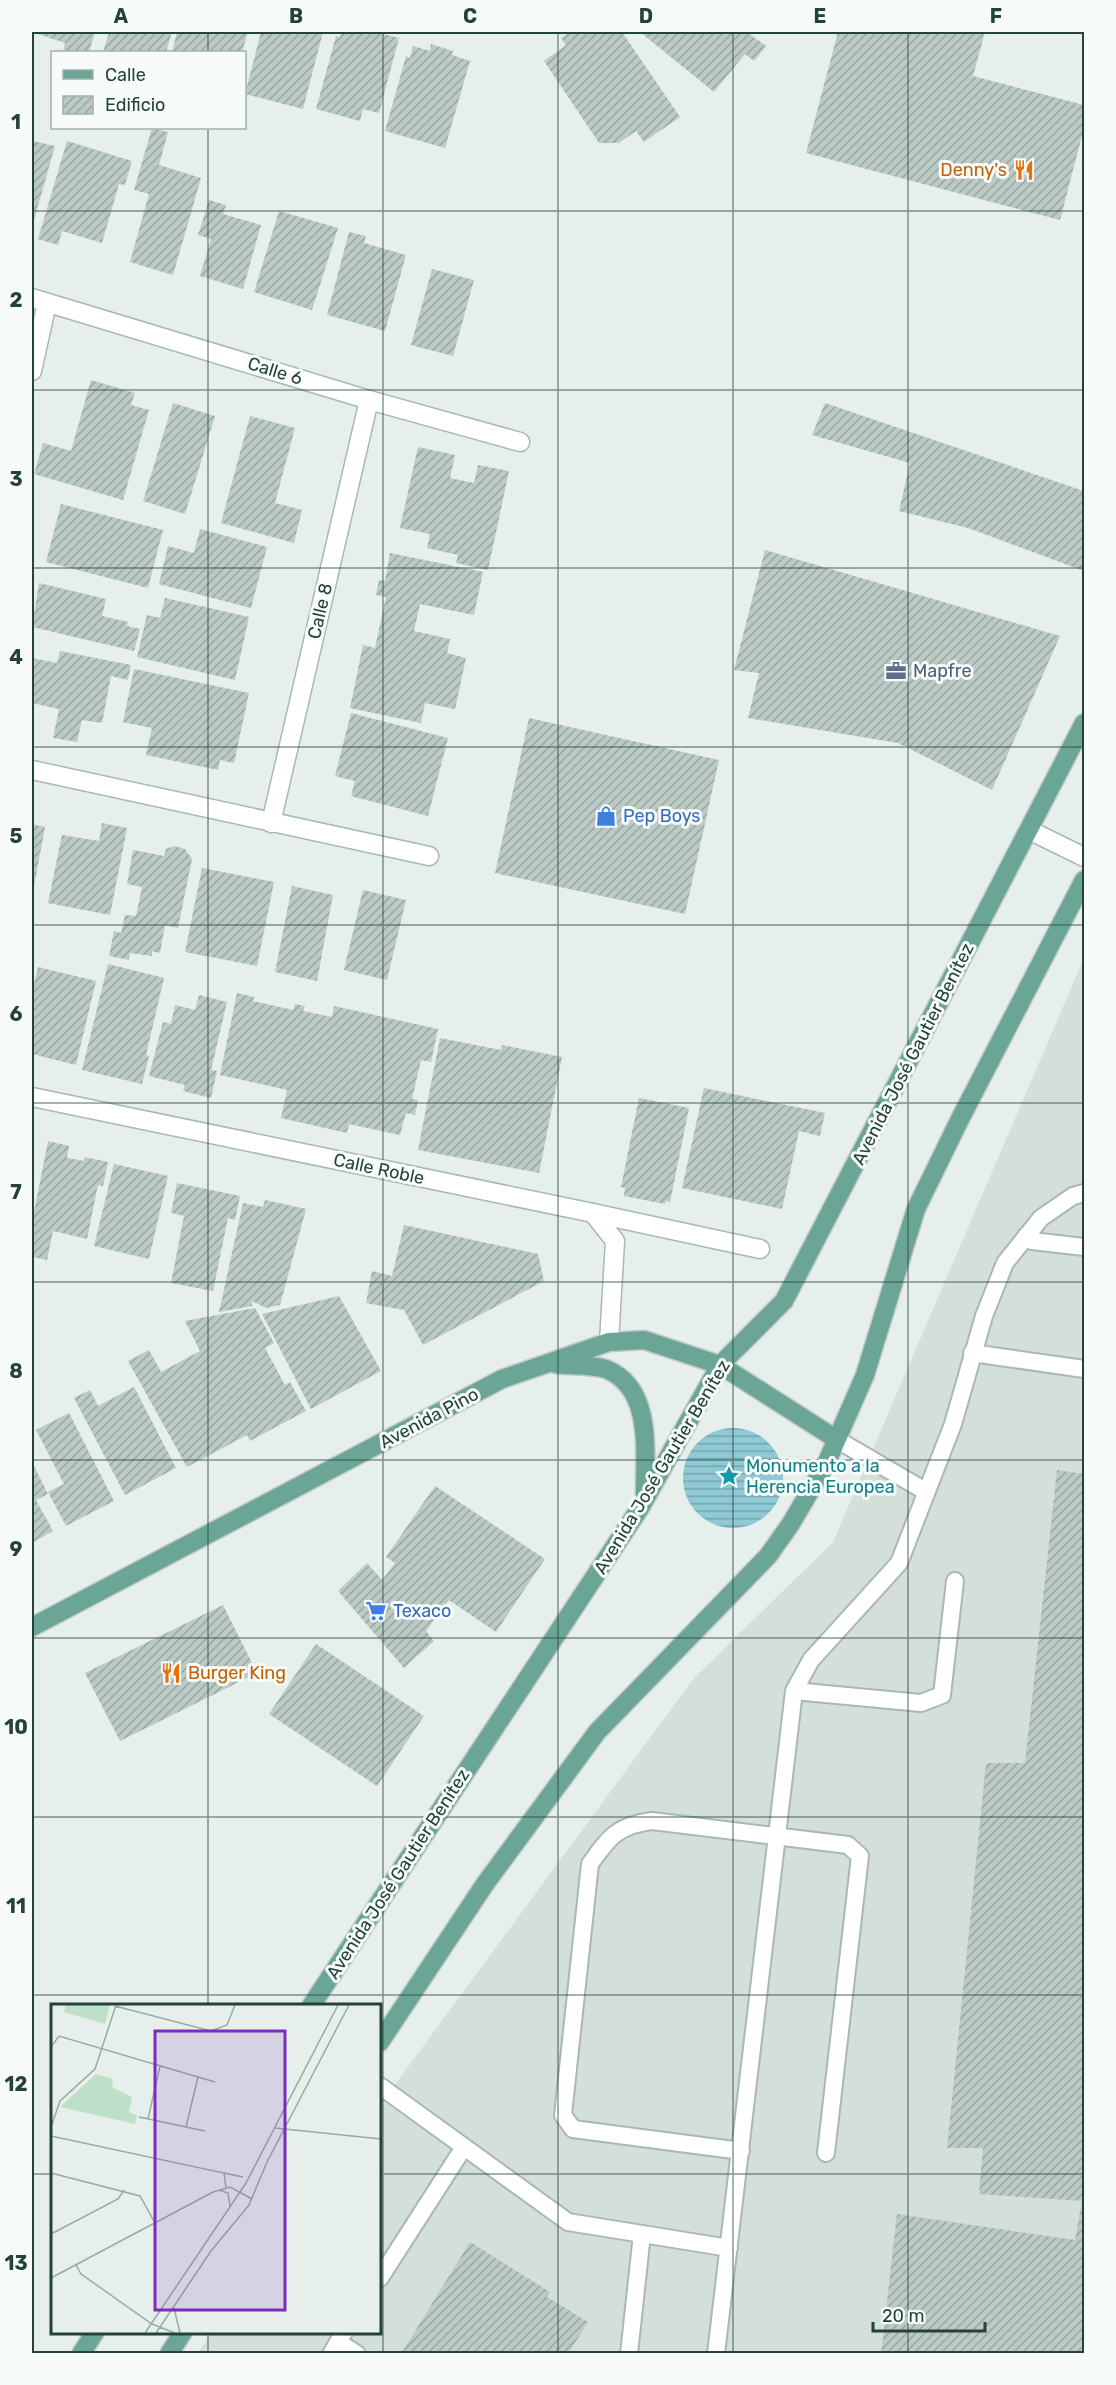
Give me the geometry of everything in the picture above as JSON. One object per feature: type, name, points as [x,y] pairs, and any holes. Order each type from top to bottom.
[{"type":"main road","name":"Avenida José Gautier Benítez","points":[[312,2004],[645,1501],[720,1365],[784,1301],[1084,723]]},
{"type":"main road","points":[[381,2040],[485,1884],[597,1732],[768,1557],[809,1493],[865,1375],[916,1209],[1084,880]]},
{"type":"main road","name":"Avenida Pino","points":[[32,1627],[502,1379],[609,1342],[644,1340],[720,1365],[836,1439]]},
{"type":"main road","points":[[548,1363],[606,1369],[629,1386],[642,1412],[645,1501]]},
{"type":"main road","points":[[81,2354],[94,2334]]},
{"type":"main road","points":[[170,2353],[182,2334]]},
{"type":"street","points":[[32,371],[39,300]]},
{"type":"street","name":"Calle 6","points":[[39,300],[520,442]]},
{"type":"street","name":"Calle 8","points":[[271,823],[369,399]]},
{"type":"street","points":[[32,770],[429,856]]},
{"type":"street","points":[[1029,830],[1084,857]]},
{"type":"street","name":"Calle Roble","points":[[32,1097],[760,1249]]},
{"type":"street","points":[[593,1213],[615,1241],[609,1342]]},
{"type":"lane","points":[[716,2354],[795,1692],[811,1660],[899,1563],[925,1491],[953,1424],[972,1353],[1005,1263],[1041,1218],[1073,1196],[1084,1193]]},
{"type":"lane","points":[[1026,1236],[1032,1241],[1084,1247]]},
{"type":"lane","points":[[972,1353],[1084,1369]]},
{"type":"lane","points":[[836,1439],[925,1491]]},
{"type":"lane","points":[[795,1692],[921,1703],[942,1695],[955,1581]]},
{"type":"lane","points":[[741,2151],[573,2129],[563,2115],[590,1864],[608,1838],[630,1823],[652,1821],[848,1845],[860,1856],[826,2153]]},
{"type":"lane","points":[[381,2087],[568,2222],[729,2248]]},
{"type":"lane","points":[[381,2276],[464,2146]]},
{"type":"lane","points":[[628,2354],[642,2234]]},
{"type":"lane","points":[[338,2343],[357,2354]]},
{"type":"shaded area","points":[[1084,958],[1084,2353],[197,2354],[211,2334],[381,2334],[381,2104],[694,1678],[833,1542]]},
{"type":"water","points":[[733,1428],[761,1436],[775,1450],[783,1478],[775,1506],[761,1520],[733,1528],[705,1520],[691,1506],[683,1478],[691,1450],[705,1436]]},
{"type":"building","points":[[32,32],[95,32],[89,51],[63,51],[65,43]]},
{"type":"building","points":[[109,32],[172,32],[166,51],[103,51]]},
{"type":"building","points":[[177,32],[248,32],[242,51],[172,51]]},
{"type":"building","points":[[261,32],[323,32],[303,109],[246,94]]},
{"type":"building","points":[[341,32],[375,32],[399,38],[379,113],[363,109],[360,121],[316,109],[336,36],[340,37]]},
{"type":"building","points":[[570,32],[579,32],[581,35],[587,32],[622,32],[680,117],[644,142],[636,131],[619,143],[599,143],[544,61],[566,45],[561,38]]},
{"type":"building","points":[[640,32],[747,32],[766,46],[754,61],[745,54],[714,92]]},
{"type":"building","points":[[838,32],[985,32],[973,76],[1084,105],[1084,128],[1060,220],[806,153]]},
{"type":"building","points":[[431,44],[453,51],[452,55],[470,61],[445,148],[385,131],[406,56],[410,58],[413,46],[430,51]]},
{"type":"building","points":[[152,129],[168,132],[159,165],[201,178],[173,275],[130,262],[149,194],[134,190]]},
{"type":"building","points":[[33,141],[55,146],[32,227],[32,149]]},
{"type":"building","points":[[67,141],[132,161],[125,185],[119,184],[102,243],[62,231],[58,245],[38,239]]},
{"type":"building","points":[[209,200],[226,205],[223,214],[261,225],[243,289],[200,276],[211,239],[198,235]]},
{"type":"building","points":[[279,211],[338,228],[312,310],[254,292]]},
{"type":"building","points":[[349,232],[366,236],[364,243],[406,255],[385,331],[327,315]]},
{"type":"building","points":[[432,269],[474,280],[453,356],[411,345]]},
{"type":"building","points":[[91,380],[135,393],[131,405],[149,410],[123,500],[34,474],[43,443],[71,451]]},
{"type":"building","points":[[173,403],[215,416],[185,514],[143,501]]},
{"type":"building","points":[[825,403],[1084,491],[1084,571],[968,528],[899,511],[910,463],[812,435]]},
{"type":"building","points":[[250,416],[295,428],[275,503],[302,510],[294,543],[221,523]]},
{"type":"building","points":[[418,447],[455,455],[450,478],[474,483],[478,465],[509,471],[488,570],[456,563],[458,555],[427,548],[430,534],[400,528]]},
{"type":"building","points":[[61,504],[163,530],[148,588],[46,562]]},
{"type":"building","points":[[200,529],[267,547],[251,608],[159,584],[168,546],[194,553]]},
{"type":"building","name":"Mapfre","points":[[765,550],[1060,636],[992,790],[898,743],[748,718],[759,673],[734,670]]},
{"type":"building","points":[[390,553],[483,572],[474,615],[420,604],[414,631],[450,639],[447,653],[466,658],[455,709],[425,703],[421,723],[350,708],[363,645],[375,648],[386,597],[376,595],[379,580],[385,581]]},
{"type":"building","points":[[39,583],[106,599],[102,616],[128,622],[127,626],[140,629],[134,651],[32,627]]},
{"type":"building","points":[[165,598],[249,617],[235,680],[137,657],[147,615],[160,618]]},
{"type":"building","points":[[60,651],[131,665],[128,680],[111,676],[102,723],[82,720],[77,742],[53,738],[59,709],[32,703],[32,658],[57,663]]},
{"type":"building","points":[[134,669],[249,693],[234,763],[220,760],[218,770],[146,755],[152,728],[123,722]]},
{"type":"building","points":[[351,713],[448,738],[428,816],[351,796],[355,781],[335,776]]},
{"type":"building","points":[[529,718],[719,760],[685,914],[495,873]]},
{"type":"building","points":[[102,823],[127,828],[110,915],[48,903],[62,835],[99,841]]},
{"type":"building","points":[[32,824],[45,827],[33,892],[32,892]]},
{"type":"building","points":[[174,846],[185,849],[192,859],[178,928],[165,925],[160,953],[152,951],[152,956],[130,953],[129,960],[109,956],[114,931],[121,933],[125,915],[136,916],[142,887],[127,884],[133,850],[164,856],[166,849]]},
{"type":"building","points":[[202,868],[274,882],[257,966],[185,952]]},
{"type":"building","points":[[292,886],[333,895],[317,981],[275,972]]},
{"type":"building","points":[[363,890],[406,900],[387,980],[344,970]]},
{"type":"building","points":[[108,964],[164,978],[146,1055],[149,1056],[142,1084],[82,1070]]},
{"type":"building","points":[[38,967],[96,981],[76,1065],[32,1054],[32,993]]},
{"type":"building","points":[[237,993],[254,997],[253,1001],[293,1010],[295,1004],[305,1006],[303,1011],[332,1017],[334,1006],[438,1029],[431,1062],[421,1060],[412,1099],[418,1100],[415,1115],[406,1113],[400,1135],[349,1124],[347,1133],[281,1118],[287,1090],[220,1075]]},
{"type":"building","points":[[199,995],[227,1002],[211,1070],[217,1071],[211,1098],[183,1091],[185,1085],[149,1076],[163,1022],[171,1024],[175,1005],[195,1010]]},
{"type":"building","points":[[440,1038],[501,1050],[502,1045],[562,1057],[539,1173],[418,1150]]},
{"type":"building","points":[[704,1088],[825,1113],[820,1136],[799,1131],[782,1209],[682,1188]]},
{"type":"building","points":[[639,1098],[689,1108],[670,1202],[665,1201],[665,1204],[624,1196],[625,1188],[621,1187]]},
{"type":"building","points":[[48,1141],[69,1146],[67,1158],[84,1161],[85,1157],[108,1162],[103,1186],[98,1185],[87,1239],[53,1231],[47,1260],[32,1257],[32,1222]]},
{"type":"building","points":[[114,1164],[168,1176],[149,1259],[94,1246]]},
{"type":"building","points":[[177,1183],[240,1196],[235,1220],[228,1218],[213,1291],[171,1283],[184,1216],[171,1213]]},
{"type":"building","points":[[265,1200],[306,1209],[280,1305],[266,1308],[252,1301],[252,1306],[219,1312],[243,1203],[263,1207]]},
{"type":"building","points":[[404,1225],[538,1254],[544,1281],[423,1345],[404,1310],[366,1303],[372,1271],[392,1276]]},
{"type":"building","points":[[339,1296],[381,1371],[311,1409],[262,1314]]},
{"type":"building","points":[[255,1308],[274,1343],[265,1348],[285,1385],[290,1382],[306,1411],[250,1441],[247,1435],[187,1467],[128,1361],[149,1350],[161,1372],[200,1351],[185,1321]]},
{"type":"building","points":[[134,1387],[176,1468],[125,1495],[74,1398],[90,1390],[98,1406]]},
{"type":"building","points":[[69,1413],[114,1501],[66,1526],[48,1492],[64,1484],[36,1430]]},
{"type":"building","points":[[32,1462],[48,1494],[36,1500],[53,1531],[32,1543]]},
{"type":"building","points":[[1057,1470],[1084,1474],[1084,2354],[881,2354],[897,2214],[1075,2240],[1082,2201],[979,2194],[983,2148],[947,2148],[986,1763],[1025,1763]]},
{"type":"building","points":[[435,1486],[545,1559],[496,1632],[449,1600],[426,1631],[434,1641],[404,1668],[338,1591],[367,1563],[382,1580],[395,1563],[386,1557]]},
{"type":"building","name":"Burger King","points":[[223,1605],[257,1673],[120,1741],[85,1673]]},
{"type":"building","points":[[316,1644],[424,1716],[377,1786],[269,1714]]},
{"type":"building","points":[[470,2242],[550,2292],[547,2297],[588,2322],[568,2354],[401,2354]]},
{"type":"place","name":"Denny's","points":[[1024,170]]},
{"type":"place","name":"Mapfre","points":[[896,671]]},
{"type":"place","name":"Pep Boys","points":[[606,816]]},
{"type":"place","name":"Monumento a la Herencia Europea","points":[[729,1476]]},
{"type":"place","name":"Texaco","points":[[376,1611]]},
{"type":"place","name":"Burger King","points":[[171,1673]]}]
